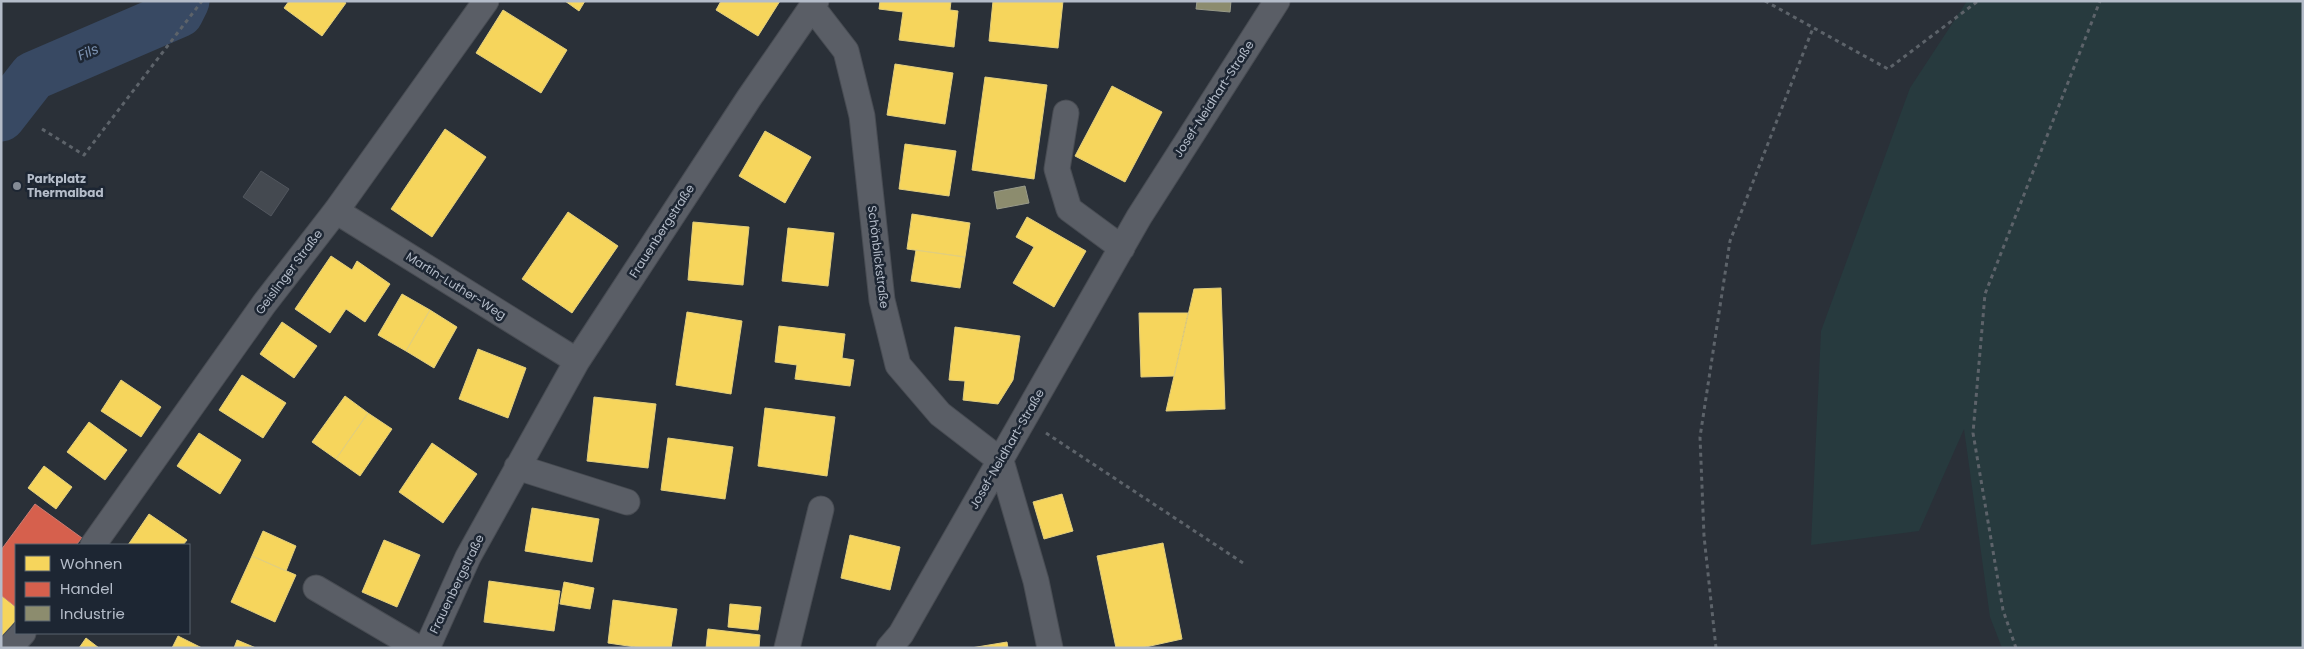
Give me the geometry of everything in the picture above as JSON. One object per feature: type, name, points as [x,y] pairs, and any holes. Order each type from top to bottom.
[{"type":"street","name":"Geislinger Straße","points":[[95,544],[264,304],[336,211],[486,1]]},
{"type":"street","name":"Josef-Neidhart-Straße","points":[[889,648],[900,634],[1001,462],[1139,217],[1277,1]]},
{"type":"street","name":"Frauenbergstraße","points":[[427,648],[468,557],[577,361],[749,98],[814,4]]},
{"type":"street","name":"Schönblickstraße","points":[[814,4],[846,51],[862,116],[882,300],[898,365],[940,414],[1001,462]]},
{"type":"street","points":[[1066,113],[1057,169],[1069,209],[1122,248]]},
{"type":"street","name":"Martin-Luther-Weg","points":[[336,211],[577,361]]},
{"type":"street","points":[[1001,462],[1036,581],[1050,648]]},
{"type":"street","points":[[517,467],[627,502]]},
{"type":"street","points":[[786,648],[821,509]]},
{"type":"street","points":[[316,588],[418,648]]},
{"type":"street","points":[[9,648],[22,634]]},
{"type":"path","points":[[42,129],[84,156],[202,1]]},
{"type":"path","points":[[1765,1],[1888,68],[1978,1]]},
{"type":"path","points":[[2016,648],[2003,610],[1973,433],[1985,294],[2100,1]]},
{"type":"path","points":[[1716,648],[1704,536],[1700,437],[1730,241],[1813,28]]},
{"type":"path","points":[[1024,419],[1242,563]]},
{"type":"green space","points":[[1967,1],[2303,1],[2303,648],[2002,648],[1990,617],[1964,429],[1919,531],[1811,545],[1821,331],[1910,88]]},
{"type":"building: Wohnen","points":[[289,1],[343,1],[346,3],[322,36],[284,8]]},
{"type":"building: Wohnen","points":[[565,1],[585,1],[579,11]]},
{"type":"building: Wohnen","points":[[721,1],[780,1],[758,36],[716,10]]},
{"type":"building: Wohnen","points":[[880,1],[951,1],[950,10],[958,11],[954,47],[899,40],[903,12],[879,9]]},
{"type":"building: Wohnen","points":[[993,1],[1063,1],[1058,48],[989,41]]},
{"type":"building: Wohnen","points":[[503,10],[567,50],[541,93],[476,53]]},
{"type":"building: Wohnen","points":[[895,64],[953,73],[945,124],[887,115]]},
{"type":"building: Wohnen","points":[[985,77],[1047,85],[1034,179],[972,170]]},
{"type":"building: Wohnen","points":[[1112,86],[1162,112],[1125,182],[1075,156]]},
{"type":"building: Wohnen","points":[[445,129],[486,157],[432,237],[391,209]]},
{"type":"building: Wohnen","points":[[765,131],[811,157],[785,203],[739,176]]},
{"type":"building: Wohnen","points":[[905,144],[956,151],[949,196],[899,189]]},
{"type":"building: Wohnen","points":[[568,212],[618,246],[572,313],[522,279]]},
{"type":"building: Wohnen","points":[[912,214],[970,223],[965,257],[907,249]]},
{"type":"building: Wohnen","points":[[1027,217],[1086,251],[1054,307],[1013,283],[1034,247],[1016,237]]},
{"type":"building: Wohnen","points":[[693,222],[749,227],[743,285],[688,280]]},
{"type":"building: Wohnen","points":[[788,228],[834,233],[828,286],[782,281]]},
{"type":"building: Wohnen","points":[[916,250],[965,257],[960,288],[911,281]]},
{"type":"building: Wohnen","points":[[331,256],[352,270],[357,261],[390,284],[365,322],[346,309],[330,333],[295,309]]},
{"type":"building: Wohnen","points":[[1221,288],[1225,409],[1166,411],[1194,289]]},
{"type":"building: Wohnen","points":[[402,294],[430,310],[406,351],[378,335]]},
{"type":"building: Wohnen","points":[[430,310],[457,327],[434,368],[406,351]]},
{"type":"building: Wohnen","points":[[687,312],[742,321],[731,394],[676,385]]},
{"type":"building: Wohnen","points":[[1139,313],[1188,313],[1174,376],[1141,377]]},
{"type":"building: Wohnen","points":[[282,322],[317,346],[294,378],[260,354]]},
{"type":"building: Wohnen","points":[[779,326],[845,334],[842,358],[854,360],[850,386],[795,379],[797,365],[775,362]]},
{"type":"building: Wohnen","points":[[955,327],[1020,336],[1013,380],[998,404],[963,400],[965,381],[949,380]]},
{"type":"building: Wohnen","points":[[478,349],[526,368],[508,418],[459,399]]},
{"type":"building: Wohnen","points":[[242,375],[286,403],[263,438],[219,410]]},
{"type":"building: Wohnen","points":[[121,380],[161,407],[141,437],[101,411]]},
{"type":"building: Wohnen","points":[[345,396],[368,413],[336,459],[312,442]]},
{"type":"building: Wohnen","points":[[594,397],[656,404],[648,468],[587,461]]},
{"type":"building: Wohnen","points":[[765,408],[835,417],[827,476],[758,466]]},
{"type":"building: Wohnen","points":[[368,413],[392,429],[360,476],[336,459]]},
{"type":"building: Wohnen","points":[[89,422],[127,450],[105,480],[67,452]]},
{"type":"building: Wohnen","points":[[199,433],[241,460],[220,494],[177,466]]},
{"type":"building: Wohnen","points":[[668,438],[733,447],[725,499],[661,490]]},
{"type":"building: Wohnen","points":[[432,443],[477,474],[443,523],[399,492]]},
{"type":"building: Wohnen","points":[[44,466],[72,487],[56,509],[28,488]]},
{"type":"building: Wohnen","points":[[1062,494],[1073,531],[1044,539],[1033,502]]},
{"type":"building: Wohnen","points":[[532,508],[599,519],[592,562],[525,551]]},
{"type":"building: Wohnen","points":[[149,514],[187,540],[184,544],[129,544]]},
{"type":"building: Wohnen","points":[[263,531],[296,546],[286,571],[252,556]]},
{"type":"building: Wohnen","points":[[850,535],[900,547],[890,590],[841,578]]},
{"type":"building: Wohnen","points":[[384,540],[420,555],[397,607],[362,592]]},
{"type":"building: Wohnen","points":[[1163,543],[1182,639],[1141,648],[1116,648],[1097,556]]},
{"type":"building: Wohnen","points":[[252,556],[296,575],[275,622],[231,602]]},
{"type":"building: Wohnen","points":[[489,581],[560,591],[554,631],[484,622]]},
{"type":"building: Wohnen","points":[[564,582],[594,588],[590,609],[560,604]]},
{"type":"building: Wohnen","points":[[1,595],[15,606],[15,621],[1,638]]},
{"type":"building: Wohnen","points":[[613,600],[677,609],[671,648],[642,648],[608,643]]},
{"type":"building: Wohnen","points":[[730,604],[761,607],[758,630],[728,627]]},
{"type":"building: Wohnen","points":[[708,629],[760,635],[759,648],[706,648]]},
{"type":"building: Wohnen","points":[[178,636],[202,648],[172,648]]},
{"type":"building: Wohnen","points":[[86,638],[99,648],[79,648]]},
{"type":"building: Wohnen","points":[[237,640],[256,648],[234,648]]},
{"type":"building: Wohnen","points":[[1007,642],[1008,648],[971,648]]},
{"type":"building: Handel","points":[[35,504],[82,538],[77,544],[15,544],[15,606],[1,595],[1,550]]},
{"type":"building: Industrie","points":[[1197,1],[1231,1],[1230,12],[1196,9]]},
{"type":"building: Industrie","points":[[1025,186],[1029,203],[997,209],[994,192]]},
{"type":"building: Sonstige","points":[[261,171],[289,189],[271,216],[243,197]]},
{"type":"waterway","name":"Fils","points":[[1,117],[33,76],[179,13],[185,1]]},
{"type":"place","name":"Parkplatz Thermalbad","points":[[17,186]]}]
